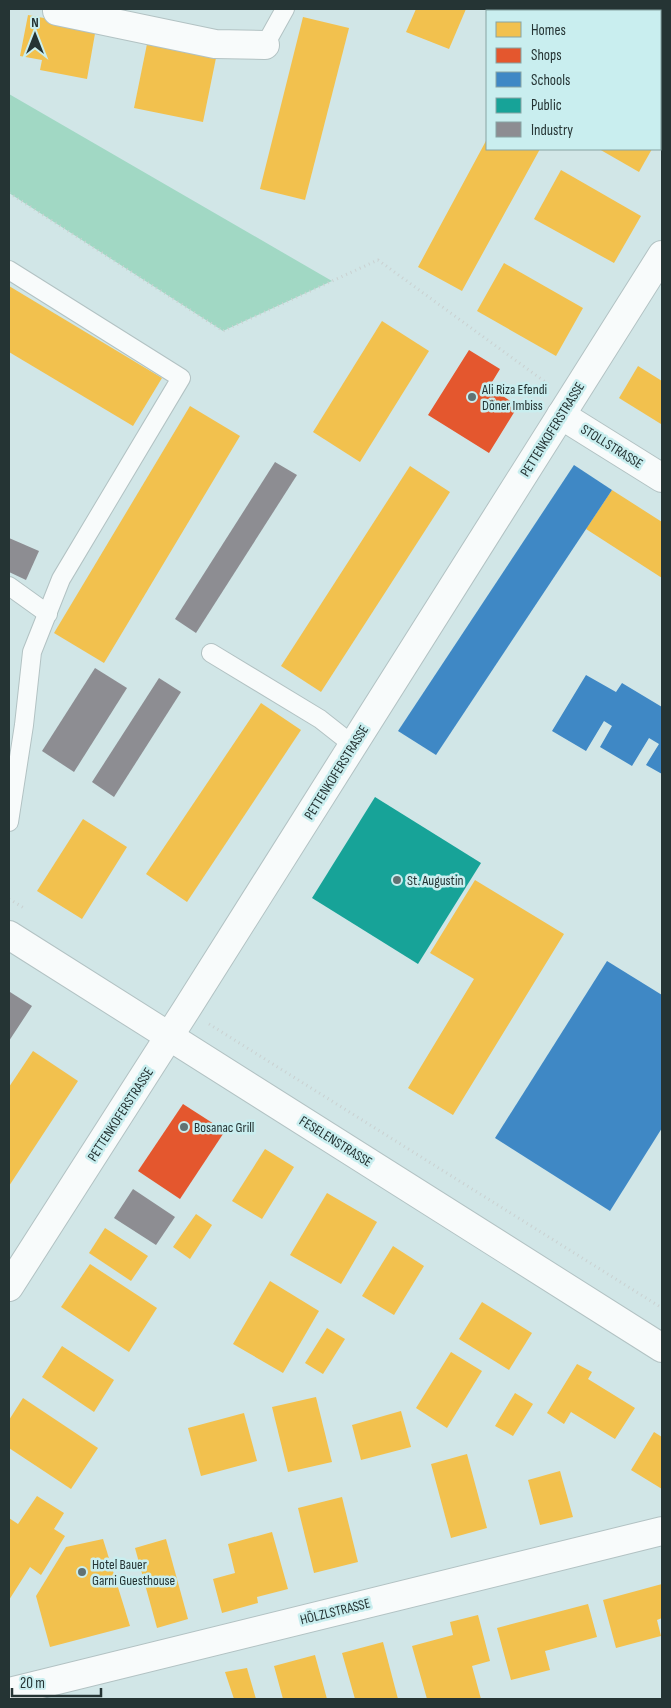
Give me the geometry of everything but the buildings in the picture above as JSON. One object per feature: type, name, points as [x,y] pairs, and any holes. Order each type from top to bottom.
[{"type":"street","points":[[57,11],[215,44],[265,46]]},
{"type":"street","name":"PETTENKOFERSTRASSE","points":[[9,1287],[170,1036],[662,255]]},
{"type":"street","name":"STOLLSTRASSE","points":[[566,408],[662,478]]},
{"type":"street","name":"FESELENSTRASSE","points":[[9,934],[662,1348]]},
{"type":"street","name":"HÖLZLSTRASSE","points":[[17,1690],[662,1531]]},
{"type":"lane","points":[[265,46],[285,9]]},
{"type":"lane","points":[[9,270],[181,378],[61,579],[32,652],[24,725],[9,822]]},
{"type":"lane","points":[[9,586],[48,614]]},
{"type":"lane","points":[[211,653],[320,720],[353,745]]},
{"type":"path","points":[[9,193],[223,331],[378,260],[566,408]]},
{"type":"path","points":[[9,899],[26,909]]},
{"type":"path","points":[[186,1010],[662,1308]]},
{"type":"green space","points":[[9,94],[332,281],[223,331],[9,193]]},
{"type":"place","name":"Ali Riza Efendi Döner Imbiss","points":[[472,397]]},
{"type":"place","name":"St. Augustin","points":[[397,880]]},
{"type":"place","name":"Bosanac Grill","points":[[184,1127]]},
{"type":"place","name":"Hotel Bauer Garni Guesthouse","points":[[82,1572]]}]
